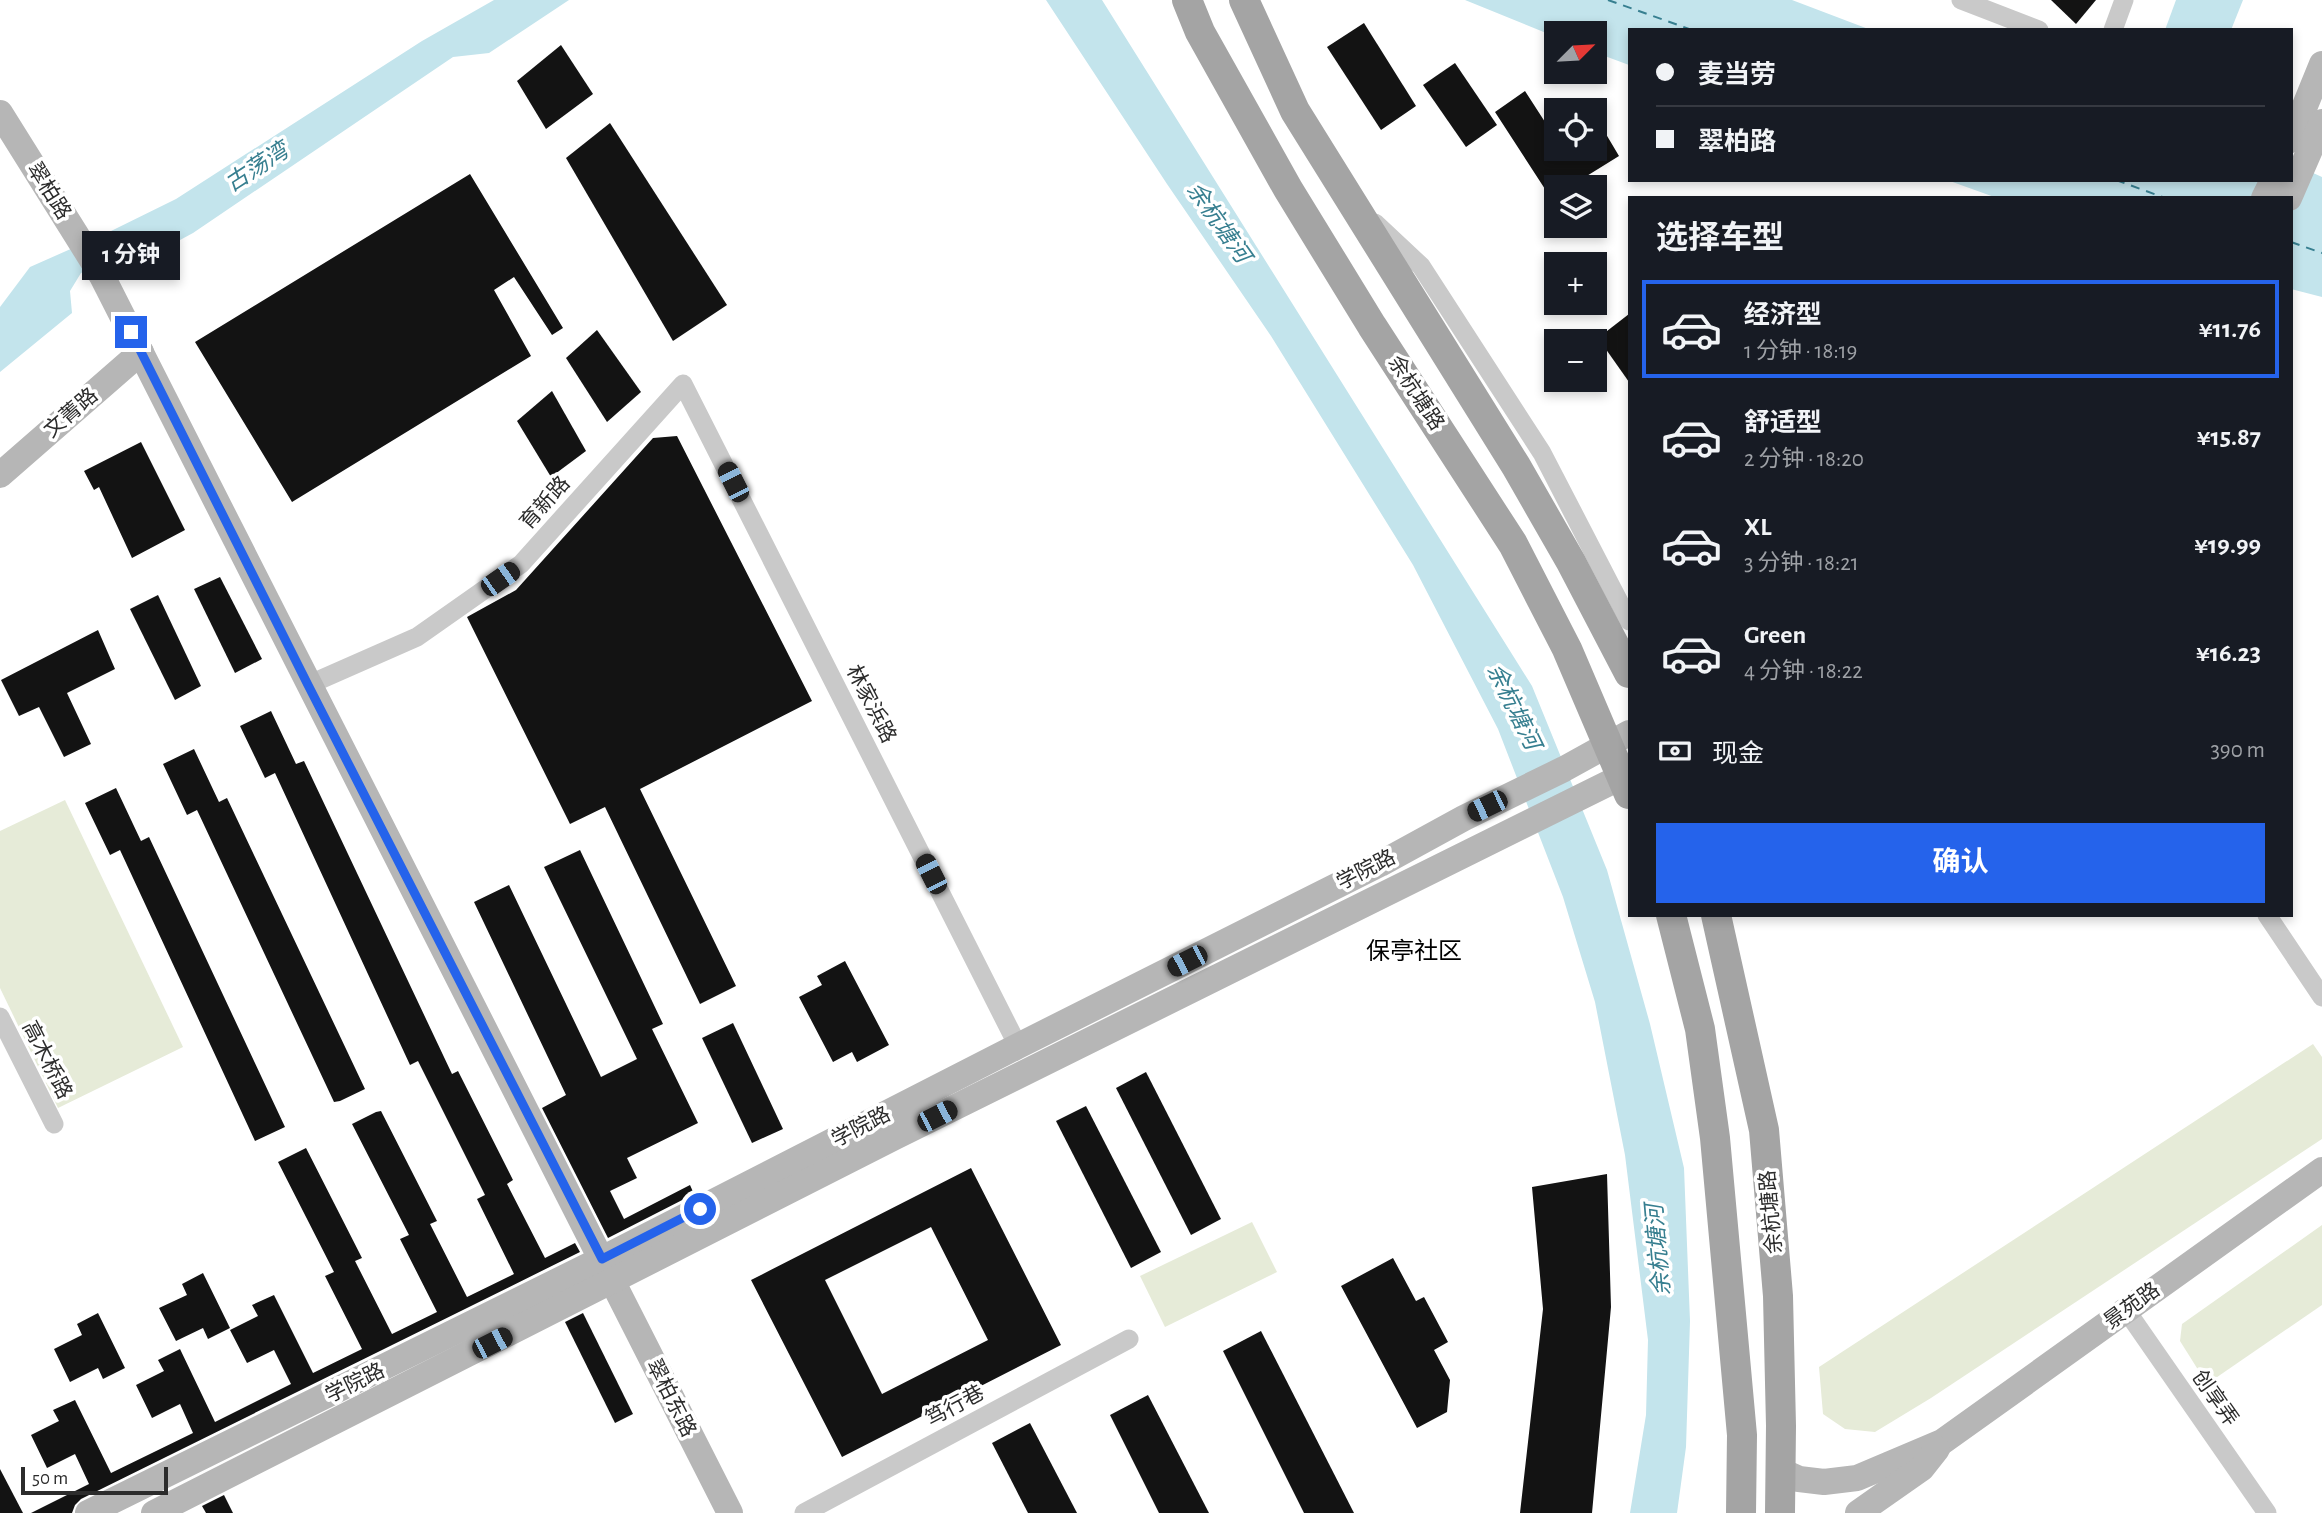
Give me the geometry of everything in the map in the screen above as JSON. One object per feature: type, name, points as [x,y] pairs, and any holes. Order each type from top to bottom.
[{"type":"main road","name":"余杭塘路","points":[[1188,0],[1200,32],[1316,235],[1513,544],[1567,649],[1618,739],[1627,781]]},
{"type":"main road","points":[[1250,12],[1295,111],[1516,466],[1571,562],[1628,671]]},
{"type":"main road","points":[[2293,134],[2320,70]]},
{"type":"main road","name":"翠柏路","points":[[0,113],[102,276],[141,352]]},
{"type":"main road","points":[[2290,196],[2322,122]]},
{"type":"main road","points":[[141,352],[607,1271]]},
{"type":"main road","name":"文菁路","points":[[0,475],[141,352]]},
{"type":"main road","name":"学院路","points":[[155,1513],[185,1506],[1018,1046],[1380,864],[1618,739]]},
{"type":"main road","name":"学院路","points":[[88,1513],[895,1137],[1577,799],[1627,781]]},
{"type":"main road","points":[[1672,917],[1700,1029],[1715,1138],[1742,1435],[1741,1513]]},
{"type":"main road","name":"余杭塘路","points":[[1716,917],[1764,1130],[1778,1296],[1780,1513]]},
{"type":"main road","name":"景苑路","points":[[1781,1471],[1799,1479],[1824,1482],[1857,1478],[1942,1442],[2322,1170]]},
{"type":"main road","name":"翠柏东路","points":[[607,1271],[730,1513]]},
{"type":"main road","name":"景苑路","points":[[1858,1513],[1922,1468],[1942,1442]]},
{"type":"street","points":[[1961,0],[2034,28]]},
{"type":"street","points":[[2114,28],[2124,0]]},
{"type":"street","points":[[1351,202],[1421,266],[1542,453],[1628,619]]},
{"type":"street","name":"育新路","points":[[308,685],[417,637],[521,564],[683,384]]},
{"type":"street","name":"林家浜路","points":[[683,384],[1018,1046]]},
{"type":"street","points":[[2268,917],[2322,997]]},
{"type":"street","name":"高木桥路","points":[[0,1017],[54,1124]]},
{"type":"street","name":"创享弄","points":[[2126,1310],[2267,1513]]},
{"type":"street","name":"笃行巷","points":[[804,1513],[1129,1339]]},
{"type":"green space","points":[[65,800],[183,1047],[58,1108],[0,988],[0,831]]},
{"type":"green space","points":[[2313,1044],[2322,1057],[2322,1139],[1931,1398],[1875,1432],[1845,1429],[1823,1414],[1819,1367]]},
{"type":"green space","points":[[1252,1222],[1277,1272],[1165,1327],[1140,1276]]},
{"type":"green space","points":[[2322,1225],[2322,1305],[2207,1384],[2180,1341],[2182,1324]]},
{"type":"water","name":"古荡湾","points":[[494,0],[569,0],[489,53],[453,57],[193,233],[145,259],[113,259],[81,273],[70,291],[72,313],[0,372],[0,307],[30,267],[176,199],[422,41]]},
{"type":"water","name":"余杭塘河","points":[[1046,0],[1102,0],[1532,686],[1607,870],[1650,1024],[1684,1168],[1690,1321],[1686,1447],[1677,1513],[1630,1513],[1646,1415],[1648,1340],[1625,1155],[1595,1002],[1563,897],[1498,729],[1413,565],[1271,336]]},
{"type":"water","points":[[1465,0],[1792,0],[1866,28],[1628,28],[1628,65],[1607,57],[1607,21],[1544,21],[1544,32]]},
{"type":"water","points":[[2176,0],[2243,0],[2232,28],[2166,28]]},
{"type":"water","points":[[2293,164],[2322,177],[2322,297],[2293,290],[2293,196],[1991,196],[1953,182],[2293,182]]},
{"type":"building","points":[[2051,0],[2096,0],[2076,24]]},
{"type":"building","points":[[1364,23],[1416,106],[1381,130],[1327,47]]},
{"type":"building","points":[[561,45],[593,94],[546,129],[517,81]]},
{"type":"building","points":[[1455,63],[1497,125],[1466,147],[1423,85]]},
{"type":"building","points":[[1525,91],[1544,120],[1544,161],[1607,161],[1607,136],[1619,156],[1588,175],[1544,175],[1544,188],[1495,112]]},
{"type":"building","points":[[610,123],[727,305],[673,341],[566,158]]},
{"type":"building","points":[[470,174],[563,328],[552,335],[514,277],[494,290],[531,356],[292,502],[195,342]]},
{"type":"building","points":[[1628,315],[1628,381],[1607,351],[1607,331]]},
{"type":"building","points":[[597,330],[641,392],[607,422],[566,358]]},
{"type":"building","points":[[552,391],[586,451],[551,477],[517,421]]},
{"type":"building","points":[[677,436],[812,701],[640,789],[736,986],[700,1004],[605,807],[570,824],[467,617],[516,590],[653,438]]},
{"type":"building","points":[[141,442],[185,530],[132,558],[99,487],[94,490],[84,471]]},
{"type":"building","points":[[220,577],[262,659],[235,673],[194,589]]},
{"type":"building","points":[[158,595],[201,686],[175,700],[130,609]]},
{"type":"building","points":[[98,630],[115,669],[67,693],[91,744],[64,757],[39,707],[19,716],[1,680]]},
{"type":"building","points":[[271,711],[296,764],[304,761],[452,1074],[458,1071],[513,1180],[507,1184],[545,1258],[575,1243],[580,1252],[81,1499],[72,1513],[31,1513],[89,1484],[75,1454],[47,1468],[31,1435],[59,1421],[53,1410],[75,1400],[111,1473],[193,1433],[180,1404],[152,1418],[136,1385],[164,1371],[158,1360],[180,1349],[215,1422],[291,1384],[274,1350],[247,1363],[230,1330],[258,1316],[252,1305],[274,1295],[313,1373],[362,1349],[325,1276],[334,1272],[278,1162],[306,1148],[362,1258],[355,1261],[392,1334],[437,1312],[400,1239],[409,1235],[352,1124],[376,1112],[381,1111],[437,1221],[430,1224],[467,1297],[514,1274],[477,1199],[485,1195],[418,1061],[410,1065],[275,773],[265,778],[240,726]]},
{"type":"building","points":[[194,749],[219,802],[227,798],[365,1089],[340,1101],[334,1102],[197,810],[187,815],[163,764]]},
{"type":"building","points":[[116,788],[141,841],[149,837],[285,1127],[255,1141],[120,850],[110,855],[85,803]]},
{"type":"building","points":[[580,850],[663,1024],[652,1029],[698,1123],[627,1158],[637,1178],[610,1191],[624,1219],[690,1185],[694,1194],[608,1238],[542,1108],[566,1095],[474,902],[509,885],[601,1077],[637,1059],[544,867]]},
{"type":"building","points":[[845,961],[889,1045],[857,1062],[852,1052],[833,1062],[799,997],[822,985],[817,976]]},
{"type":"building","points":[[733,1023],[783,1129],[752,1143],[702,1038]]},
{"type":"building","points":[[1146,1072],[1221,1219],[1191,1235],[1116,1088]]},
{"type":"building","points":[[1086,1106],[1161,1252],[1131,1268],[1056,1121]]},
{"type":"building","points":[[971,1168],[1061,1345],[842,1457],[751,1280]],"holes":[[[931,1227],[988,1340],[882,1394],[825,1280]]]},
{"type":"building","points":[[1607,1174],[1611,1307],[1592,1513],[1520,1513],[1543,1309],[1532,1187]]},
{"type":"building","points":[[1393,1258],[1416,1301],[1424,1297],[1448,1342],[1434,1350],[1450,1380],[1447,1412],[1417,1428],[1341,1286]]},
{"type":"building","points":[[203,1273],[230,1328],[208,1339],[203,1328],[176,1341],[159,1308],[187,1295],[182,1284]]},
{"type":"building","points":[[98,1313],[125,1368],[103,1379],[98,1368],[70,1382],[54,1349],[82,1335],[77,1324]]},
{"type":"building","points":[[583,1313],[633,1414],[615,1423],[565,1322]]},
{"type":"building","points":[[1261,1331],[1354,1513],[1304,1513],[1223,1351]]},
{"type":"building","points":[[1148,1395],[1209,1513],[1159,1513],[1110,1415]]},
{"type":"building","points":[[1030,1423],[1077,1513],[1028,1513],[992,1443]]},
{"type":"building","points":[[0,1469],[23,1513],[0,1513]]},
{"type":"building","points":[[224,1495],[233,1513],[206,1513],[202,1506]]},
{"type":"ferry route","points":[[1608,0],[1686,28]]},
{"type":"ferry route","points":[[2121,182],[2160,196]]},
{"type":"ferry route","points":[[2293,243],[2322,253]]},
{"type":"district","name":"保亭社区","points":[[1414,952]]},
{"type":"route","points":[[131,332],[308,685],[602,1259],[700,1209]]}]
